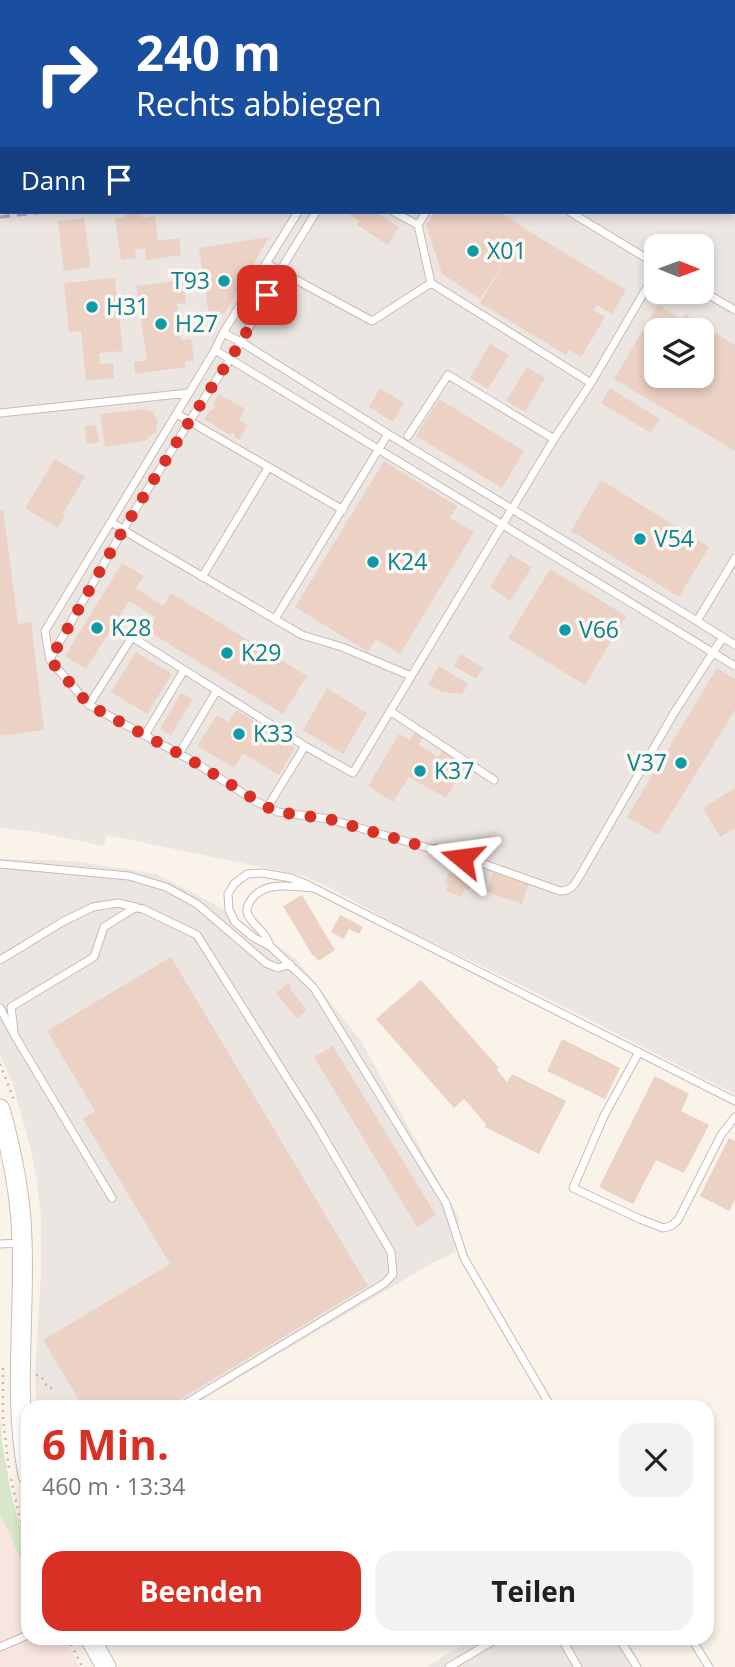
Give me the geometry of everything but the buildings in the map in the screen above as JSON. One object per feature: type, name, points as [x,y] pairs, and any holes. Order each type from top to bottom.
[{"type":"main road","points":[[0,1109],[18,1189],[23,1243],[21,1425]]},
{"type":"main road","points":[[94,1645],[106,1667]]},
{"type":"lane","points":[[297,214],[45,631],[50,660],[89,705],[278,812],[329,819],[567,891],[582,872],[674,713],[723,637]]},
{"type":"lane","points":[[50,660],[123,530],[241,342],[315,214]]},
{"type":"lane","points":[[398,214],[418,225]]},
{"type":"lane","points":[[425,214],[418,225],[431,283],[591,383]]},
{"type":"lane","points":[[573,214],[644,257]]},
{"type":"lane","points":[[267,264],[372,321],[431,283]]},
{"type":"lane","points":[[89,705],[132,636],[305,746],[354,773],[644,292]]},
{"type":"lane","points":[[714,298],[735,310]]},
{"type":"lane","points":[[223,333],[735,645]]},
{"type":"lane","points":[[215,350],[735,666]]},
{"type":"lane","points":[[408,436],[448,376],[554,439]]},
{"type":"lane","points":[[0,413],[189,393]]},
{"type":"lane","points":[[177,414],[343,510]]},
{"type":"lane","points":[[275,619],[388,435]]},
{"type":"lane","points":[[202,577],[268,468]]},
{"type":"lane","points":[[112,522],[302,635],[342,647],[411,676]]},
{"type":"lane","points":[[697,621],[735,558]]},
{"type":"lane","points":[[145,735],[184,670]]},
{"type":"lane","points":[[179,754],[217,690]]},
{"type":"lane","points":[[390,711],[494,780]]},
{"type":"lane","points":[[267,807],[305,746]]},
{"type":"lane","points":[[0,864],[130,876],[166,887],[197,904],[266,963],[278,968],[290,964]]},
{"type":"lane","points":[[547,1400],[464,1258],[446,1203],[314,988],[271,947],[235,922],[229,910],[228,894],[233,884],[247,874],[262,873],[291,878],[735,1101]]},
{"type":"lane","points":[[271,947],[265,934],[248,916],[250,901],[262,890],[275,886],[314,888]]},
{"type":"lane","points":[[0,960],[64,921],[93,907],[118,903],[143,909],[197,935],[316,1124],[391,1252],[393,1274],[385,1283],[192,1400]]},
{"type":"lane","points":[[15,1035],[11,1007],[94,957],[104,927],[136,907]]},
{"type":"lane","points":[[0,1008],[112,1198]]},
{"type":"lane","points":[[639,1052],[604,1116],[573,1188],[663,1228],[671,1226],[687,1205],[705,1163],[735,1117]]},
{"type":"lane","points":[[0,1244],[23,1243]]},
{"type":"lane","points":[[0,1647],[21,1638]]},
{"type":"lane","points":[[449,1667],[486,1645]]},
{"type":"lane","points":[[565,1645],[576,1665],[566,1667]]},
{"type":"lane","points":[[623,1645],[636,1667]]},
{"type":"lane","points":[[695,1645],[709,1667]]},
{"type":"path","points":[[32,1375],[41,1376],[48,1388],[53,1388]]},
{"type":"path","points":[[71,1645],[82,1667]]},
{"type":"shaded area","points":[[0,214],[735,214],[735,1094],[300,875],[107,835],[104,846],[31,831],[0,828]]},
{"type":"shaded area","points":[[0,859],[73,861],[156,874],[220,907],[296,959],[361,1041],[459,1218],[455,1252],[432,1263],[202,1400],[36,1400],[41,1216],[30,1146],[12,1082],[0,1055]]},
{"type":"shaded area","points":[[0,1428],[11,1496],[21,1529],[21,1645],[68,1645],[79,1667],[0,1667]]},
{"type":"shaded area","points":[[462,1645],[630,1645],[643,1667],[426,1667]]},
{"type":"green space","points":[[0,1419],[12,1498],[21,1528],[21,1560],[0,1513]]},
{"type":"railway","points":[[0,217],[25,214]]},
{"type":"place","name":"X01","points":[[473,251]]},
{"type":"place","name":"T93","points":[[224,281]]},
{"type":"place","name":"H31","points":[[92,307]]},
{"type":"place","name":"H27","points":[[161,324]]},
{"type":"place","name":"V54","points":[[640,539]]},
{"type":"place","name":"K24","points":[[373,562]]},
{"type":"place","name":"K28","points":[[97,628]]},
{"type":"place","name":"V66","points":[[565,630]]},
{"type":"place","name":"K29","points":[[227,653]]},
{"type":"place","name":"K33","points":[[239,734]]},
{"type":"place","name":"V37","points":[[681,763]]},
{"type":"place","name":"K37","points":[[420,771]]},
{"type":"route","points":[[267,295],[241,342],[123,530],[50,660],[89,705],[196,763],[267,807],[278,812],[329,819],[462,858]]}]
